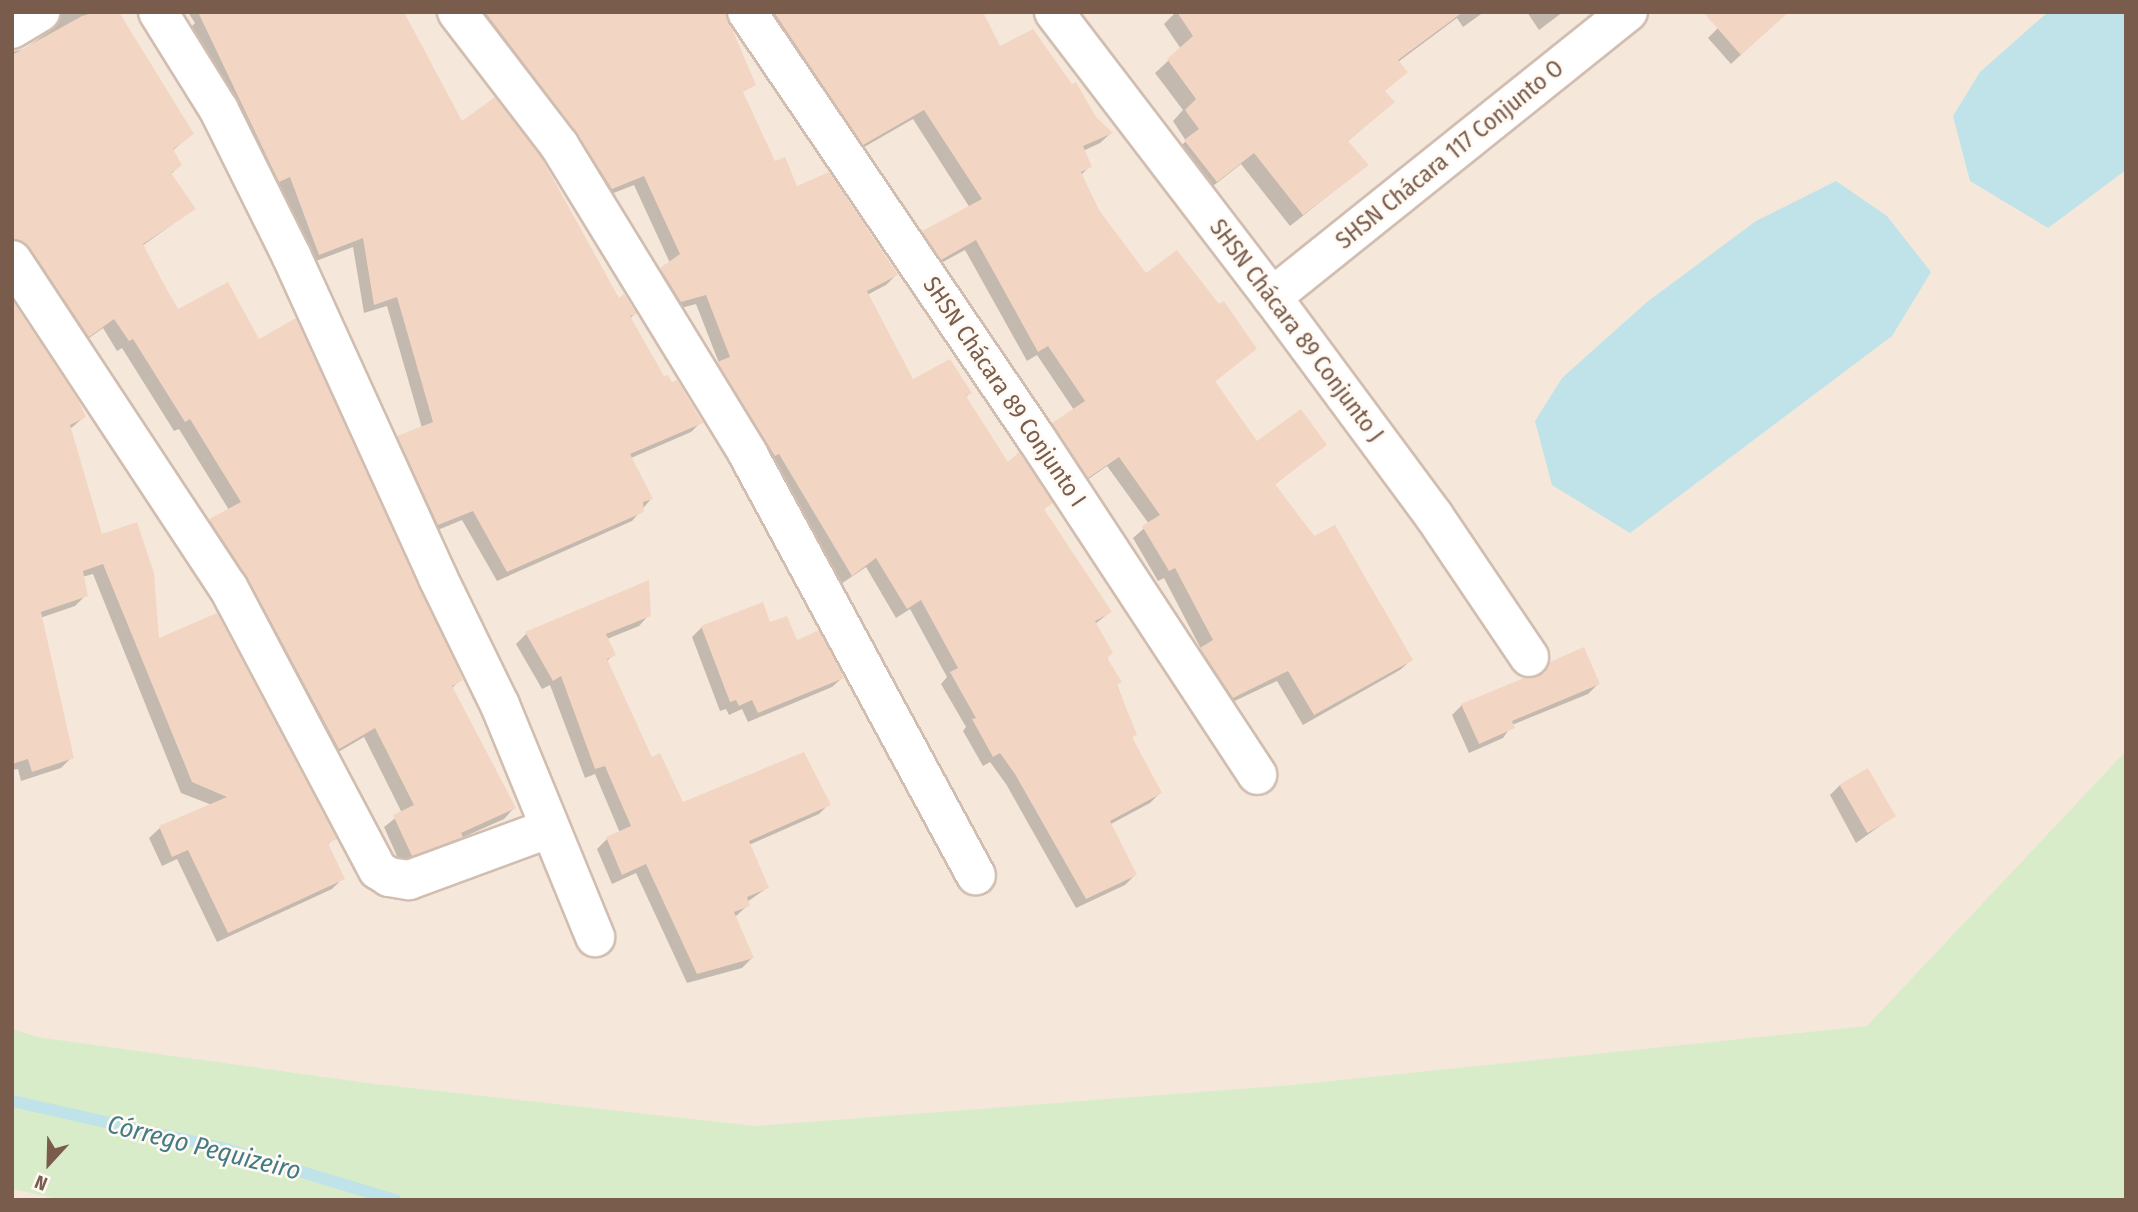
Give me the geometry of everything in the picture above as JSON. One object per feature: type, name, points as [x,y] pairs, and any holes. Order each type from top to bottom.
[{"type":"street","points":[[12,29],[40,12]]},
{"type":"street","points":[[158,12],[219,110],[291,254],[438,578],[500,705],[595,937]]},
{"type":"street","points":[[457,12],[559,145],[748,454],[976,875]]},
{"type":"street","name":"SHSN Chácara 89 Conjunto I","points":[[747,12],[1028,427],[1257,775]]},
{"type":"street","name":"SHSN Chácara 117 Conjunto O","points":[[1272,297],[1628,12]]},
{"type":"street","name":"SHSN Chácara 89 Conjunto J","points":[[1063,15],[1434,516],[1529,657]]},
{"type":"street","points":[[12,260],[228,587],[378,870],[389,877],[409,880],[550,828]]},
{"type":"shaded area","points":[[12,12],[2126,12],[2126,1200],[12,1200]]},
{"type":"green space","points":[[2126,751],[2126,1200],[64,1200],[12,1189],[12,1029],[37,1037],[375,1084],[756,1126],[1292,1085],[1867,1026]]},
{"type":"water","points":[[2048,12],[2126,12],[2126,170],[2048,228],[1970,181],[1953,116],[1980,72]]},
{"type":"water","points":[[1836,181],[1887,216],[1931,272],[1892,336],[1630,533],[1552,485],[1535,421],[1562,378],[1647,302],[1756,221]]},
{"type":"building","points":[[96,12],[119,12],[194,134],[173,149],[182,165],[171,173],[196,209],[143,244],[161,279],[178,309],[228,282],[259,339],[296,318],[463,680],[452,686],[516,808],[461,833],[463,837],[412,856],[393,815],[414,805],[375,728],[339,749],[247,577],[209,519],[241,502],[190,419],[185,422],[133,339],[129,341],[114,319],[89,337],[30,248],[22,241],[12,238],[12,55],[82,16]]},
{"type":"building","points":[[198,12],[404,12],[462,121],[495,97],[541,157],[619,298],[624,294],[637,314],[630,316],[664,376],[668,375],[672,382],[677,380],[703,423],[630,454],[653,499],[643,502],[644,512],[507,572],[473,511],[438,525],[397,436],[433,422],[397,297],[374,305],[363,238],[319,255],[290,177],[279,182]]},
{"type":"building","points":[[485,12],[725,12],[756,85],[743,92],[775,161],[785,157],[797,186],[829,172],[898,275],[867,291],[913,379],[950,359],[972,393],[966,396],[1008,462],[1019,452],[1053,503],[1044,509],[1112,612],[1095,621],[1113,653],[1107,658],[1122,682],[1117,685],[1137,735],[1132,737],[1162,793],[1110,821],[1137,875],[1086,899],[1015,774],[1000,753],[993,757],[972,719],[976,718],[950,672],[958,668],[921,600],[907,609],[876,558],[852,576],[779,454],[775,456],[717,362],[730,357],[706,295],[681,302],[660,268],[680,254],[644,176],[612,189],[576,132]]},
{"type":"building","points":[[774,12],[983,12],[1000,46],[1033,29],[1072,84],[1076,82],[1096,117],[1113,133],[1083,146],[1092,167],[1081,172],[1099,210],[1146,273],[1177,250],[1219,304],[1224,301],[1257,349],[1215,381],[1257,441],[1301,409],[1327,445],[1275,484],[1314,536],[1335,525],[1413,660],[1314,715],[1288,671],[1233,698],[1200,648],[1213,640],[1175,568],[1169,571],[1142,526],[1160,515],[1119,457],[1088,478],[1052,423],[1085,401],[1048,346],[1038,352],[976,240],[941,260],[922,231],[982,199],[924,110],[863,145]]},
{"type":"building","points":[[1177,12],[1463,12],[1398,60],[1408,72],[1385,91],[1395,102],[1348,141],[1369,165],[1303,215],[1254,153],[1217,182],[1184,140],[1199,129],[1185,110],[1196,99],[1167,59],[1193,36]]},
{"type":"building","points":[[1703,12],[1789,12],[1741,55]]},
{"type":"building","points":[[12,300],[78,400],[86,417],[70,425],[102,534],[137,522],[154,573],[159,638],[217,613],[337,839],[328,843],[345,879],[228,933],[188,850],[172,857],[159,826],[227,797],[192,782],[103,564],[83,571],[88,596],[41,612],[74,758],[32,772],[28,759],[12,764]]},
{"type":"building","points":[[649,580],[651,616],[606,634],[616,655],[607,659],[652,757],[660,753],[683,802],[804,752],[831,805],[749,841],[769,888],[747,897],[750,906],[734,912],[754,958],[697,974],[646,864],[622,875],[606,837],[631,826],[605,766],[595,769],[561,676],[553,681],[525,632]]},
{"type":"building","points":[[763,602],[770,622],[787,616],[797,640],[819,630],[844,678],[758,713],[752,700],[739,706],[736,700],[730,702],[701,626]]},
{"type":"building","points":[[1584,647],[1600,684],[1512,721],[1515,728],[1479,744],[1461,704],[1524,678],[1541,675],[1550,662]]},
{"type":"building","points":[[1868,768],[1896,816],[1867,833],[1839,784]]},
{"type":"waterway","name":"Córrego Pequizeiro","points":[[12,1101],[226,1149],[395,1200]]}]
